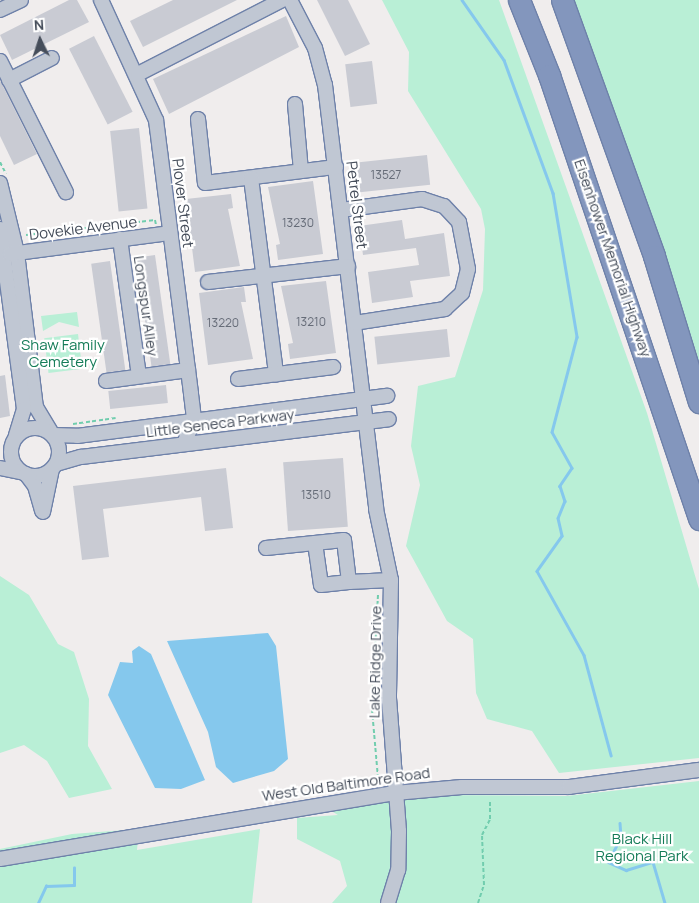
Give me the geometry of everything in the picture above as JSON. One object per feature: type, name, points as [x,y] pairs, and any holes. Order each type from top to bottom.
[{"type":"highway","name":"Eisenhower Memorial Highway","points":[[519,0],[566,122],[699,519]]},
{"type":"highway","points":[[562,0],[654,256],[699,402]]},
{"type":"street","points":[[0,10],[21,0]]},
{"type":"street","name":"Plover Street","points":[[101,0],[138,74],[156,120],[194,420]]},
{"type":"street","points":[[138,74],[282,0]]},
{"type":"street","name":"Petrel Street","points":[[290,0],[315,48],[325,85],[368,421]]},
{"type":"street","points":[[9,80],[52,58]]},
{"type":"street","points":[[0,61],[66,192]]},
{"type":"street","points":[[295,104],[301,171]]},
{"type":"street","points":[[198,119],[205,183],[336,167]]},
{"type":"street","points":[[252,178],[276,374]]},
{"type":"street","points":[[0,183],[7,254],[24,409],[10,440],[10,454],[24,473],[43,512],[60,450],[36,407],[7,254],[0,229]]},
{"type":"street","points":[[341,210],[422,200],[444,206],[459,222],[468,269],[462,293],[444,308],[355,323]]},
{"type":"street","name":"Dovekie Avenue","points":[[7,254],[170,233]]},
{"type":"street","name":"Longspur Alley","points":[[120,239],[139,376]]},
{"type":"street","points":[[208,282],[348,266]]},
{"type":"street","points":[[238,379],[333,367]]},
{"type":"street","name":"Longspur Alley","points":[[106,380],[188,370]]},
{"type":"street","name":"Little Seneca Parkway","points":[[52,434],[77,436],[388,396]]},
{"type":"street","name":"Little Seneca Parkway","points":[[54,467],[81,457],[389,418]]},
{"type":"street","points":[[184,443],[194,420]]},
{"type":"street","name":"Lake Ridge Drive","points":[[368,421],[384,580],[389,698],[399,852],[388,903]]},
{"type":"street","points":[[10,440],[36,427],[52,434]]},
{"type":"street","points":[[0,468],[40,476],[54,467]]},
{"type":"street","points":[[266,548],[344,540],[350,582]]},
{"type":"street","points":[[315,543],[321,585],[384,580]]},
{"type":"street","name":"West Old Baltimore Road","points":[[0,859],[395,793],[489,786],[569,787],[699,770]]},
{"type":"path","points":[[26,235],[155,220],[156,225]]},
{"type":"path","points":[[66,424],[118,418]]},
{"type":"path","points":[[378,778],[372,709],[384,580]]},
{"type":"path","points":[[478,903],[484,885],[482,835],[490,819],[489,786]]},
{"type":"green space","points":[[382,0],[499,0],[647,413],[699,589],[699,758],[559,773],[532,731],[487,719],[476,693],[473,639],[447,621],[406,546],[420,485],[411,446],[418,386],[455,377],[483,290],[485,229],[481,209],[408,91],[409,52]]},
{"type":"green space","points":[[555,0],[699,0],[699,391]]},
{"type":"green space","points":[[77,312],[79,327],[59,322],[43,331],[41,316]]},
{"type":"green space","name":"Shaw Family Cemetery","points":[[78,334],[82,369],[49,373],[44,338]]},
{"type":"green space","points":[[0,576],[29,595],[58,644],[74,652],[89,699],[88,746],[112,789],[69,798],[47,761],[24,745],[0,753]]},
{"type":"green space","name":"Black Hill Regional Park","points":[[699,781],[699,903],[332,903],[347,886],[340,861],[297,839],[297,818],[338,815],[323,806],[422,795],[567,796]]},
{"type":"green space","points":[[139,829],[137,850],[260,829],[252,903],[0,903],[0,849],[72,834]]},
{"type":"water","points":[[268,633],[276,646],[288,759],[274,771],[233,783],[216,767],[208,732],[167,641]]},
{"type":"water","points":[[139,646],[151,654],[205,780],[181,789],[155,788],[108,695],[120,662],[133,663],[132,651]]},
{"type":"building","points":[[69,0],[77,0],[89,22],[12,60],[0,35]]},
{"type":"building","points":[[173,0],[237,0],[143,47],[130,21]]},
{"type":"building","points":[[317,0],[348,0],[370,44],[345,56]]},
{"type":"building","points":[[286,16],[299,47],[169,114],[153,79]]},
{"type":"building","points":[[94,36],[133,112],[108,124],[69,49]]},
{"type":"building","points":[[372,61],[377,104],[350,107],[345,64]]},
{"type":"building","points":[[0,80],[37,154],[14,165],[0,136]]},
{"type":"building","points":[[139,128],[147,209],[119,212],[110,131]]},
{"type":"building","points":[[427,155],[430,185],[358,192],[354,163]]},
{"type":"building","points":[[313,181],[323,254],[278,260],[276,245],[280,244],[268,187]]},
{"type":"building","points":[[231,194],[233,208],[228,209],[240,266],[195,272],[186,199]]},
{"type":"building","points":[[402,220],[405,239],[444,233],[450,276],[410,281],[413,297],[372,303],[368,272],[419,265],[416,248],[363,255],[359,226]]},
{"type":"building","points":[[155,255],[170,364],[151,367],[136,258]]},
{"type":"building","points":[[110,261],[125,370],[106,373],[91,264]]},
{"type":"building","points":[[326,281],[336,353],[290,359],[288,344],[293,343],[281,286]]},
{"type":"building","points":[[244,287],[246,302],[241,302],[253,359],[208,365],[199,293]]},
{"type":"building","points":[[447,329],[450,357],[377,364],[374,337]]},
{"type":"building","points":[[5,375],[10,416],[0,418],[0,376]]},
{"type":"building","points":[[166,385],[168,403],[110,409],[108,391]]},
{"type":"building","points":[[343,458],[348,527],[288,531],[283,462]]},
{"type":"building","points":[[226,468],[233,528],[205,531],[201,497],[103,509],[109,557],[82,560],[73,486]]},
{"type":"waterway","points":[[462,0],[504,60],[553,193],[577,337],[552,432],[572,468],[560,486],[565,501],[558,518],[562,536],[537,571],[584,655],[611,755]]},
{"type":"waterway","points":[[620,823],[621,838],[608,862],[626,870],[653,862],[665,903]]},
{"type":"waterway","points":[[38,903],[46,886],[74,885],[74,868]]}]
